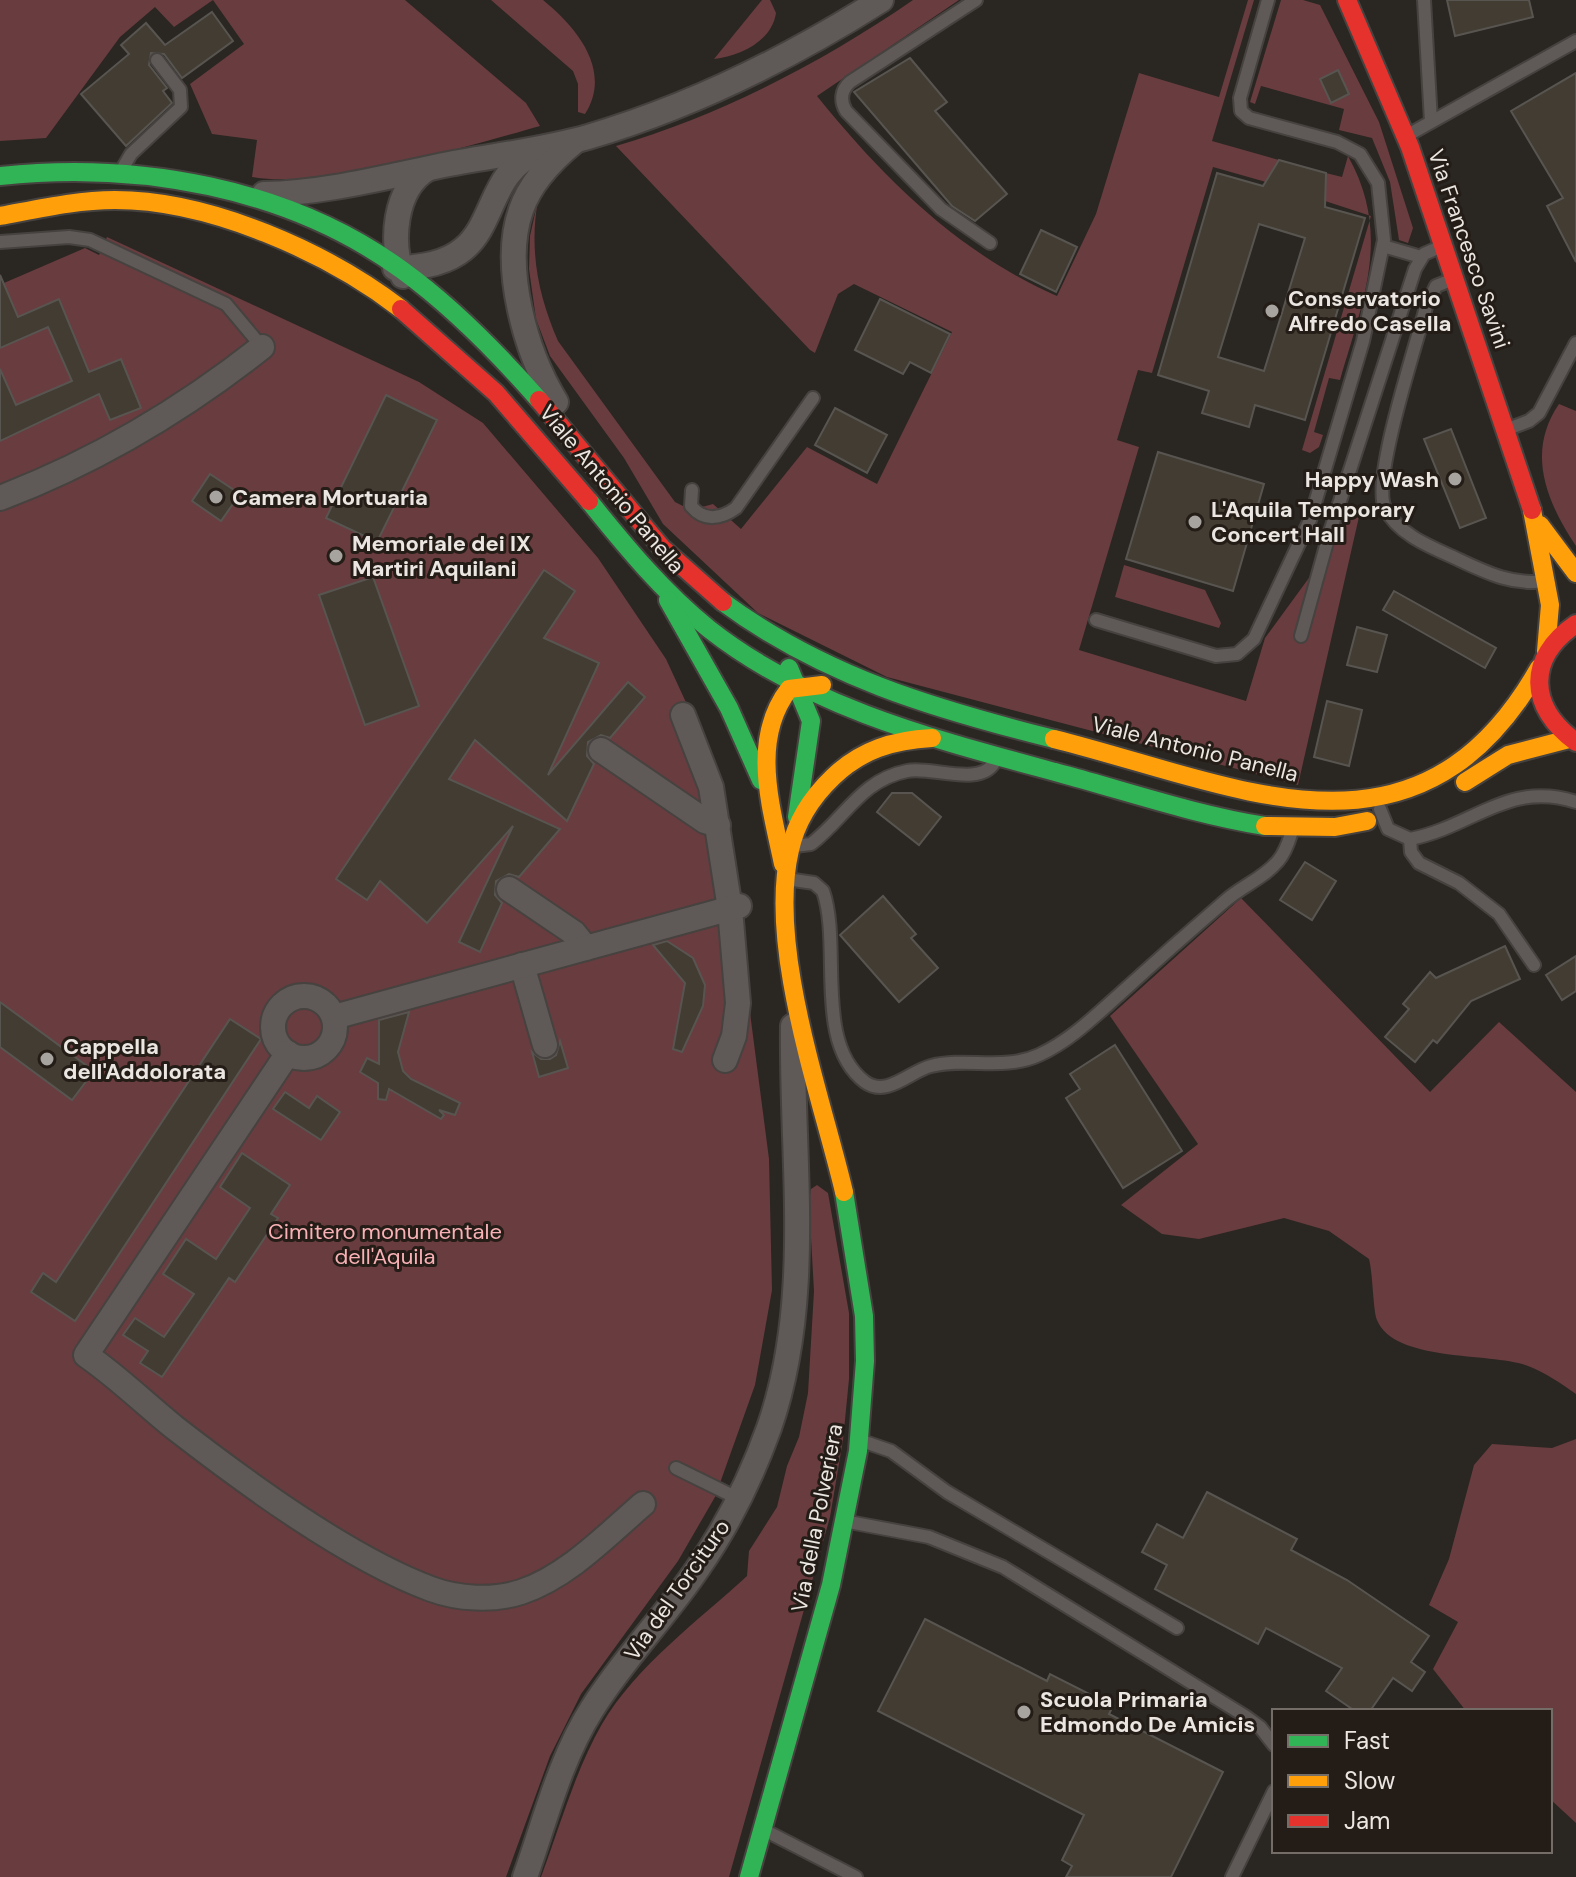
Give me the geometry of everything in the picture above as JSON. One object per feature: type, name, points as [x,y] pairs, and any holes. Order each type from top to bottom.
[{"type":"main road","name":"Via Francesco Savini","points":[[1347,0],[1406,136],[1535,518],[1551,618],[1543,660]]},
{"type":"main road","name":"Viale Antonio Panella","points":[[0,176],[56,171],[123,186],[291,244],[357,276],[393,300],[461,358],[520,418],[601,521],[654,580],[712,631],[799,687],[869,715],[948,740],[1206,813],[1291,827],[1332,828],[1386,809],[1463,759],[1516,706],[1543,660]]},
{"type":"main road","name":"Viale Antonio Panella","points":[[0,216],[163,179],[217,188],[320,224],[400,268],[501,357],[677,563],[758,627],[832,670],[889,693],[1005,726],[1293,799],[1386,809]]},
{"type":"main road","name":"Via Francesco Savini","points":[[1535,518],[1576,573]]},
{"type":"main road","name":"Via della Polveriera","points":[[654,580],[693,641],[729,708],[771,805]]},
{"type":"main road","points":[[1573,741],[1556,729],[1543,708],[1538,692],[1543,660],[1558,636],[1576,624]]},
{"type":"main road","name":"Via della Polveriera","points":[[758,627],[782,656],[799,687],[811,725],[785,879]]},
{"type":"main road","points":[[799,687],[852,686],[889,693]]},
{"type":"main road","name":"Via della Polveriera","points":[[749,1877],[831,1587],[859,1440],[866,1344],[864,1313],[842,1188],[793,975],[785,879],[766,759],[770,725],[782,697],[799,687]]},
{"type":"main road","name":"Via della Polveriera","points":[[791,845],[800,822],[818,793],[860,755],[895,740],[948,740]]},
{"type":"main road","points":[[1435,798],[1508,755],[1573,741]]},
{"type":"street","points":[[217,188],[265,194],[305,192],[577,140],[716,88],[788,53],[881,0]]},
{"type":"street","points":[[577,140],[550,164],[527,196],[518,219],[515,259],[523,322],[540,372],[599,472]]},
{"type":"street","points":[[291,244],[336,257],[400,268],[436,262],[470,245],[484,225],[509,172],[518,162],[547,147]]},
{"type":"street","points":[[427,169],[408,188],[398,218],[396,246],[400,268],[419,304],[461,358]]},
{"type":"street","points":[[0,498],[113,449],[163,419],[262,347]]},
{"type":"street","points":[[683,715],[707,774],[734,908],[738,1003],[734,1036],[725,1060]]},
{"type":"street","points":[[601,750],[705,821],[718,825]]},
{"type":"street","points":[[509,889],[574,933],[586,948]]},
{"type":"street","points":[[334,1017],[734,908]]},
{"type":"street","points":[[522,965],[545,1045]]},
{"type":"street","name":"Via del Torcituro","points":[[525,1877],[569,1755],[591,1711],[697,1570],[739,1499],[769,1428],[788,1358],[796,1277],[793,975]]},
{"type":"street","points":[[297,997],[312,997],[325,1004],[334,1017],[334,1036],[321,1052],[302,1057],[288,1053],[277,1042],[273,1026],[284,1003],[297,997]]},
{"type":"street","points":[[288,1053],[86,1355],[176,1429],[289,1511],[385,1569],[433,1590],[471,1597],[520,1592],[544,1582],[572,1563],[643,1504]]},
{"type":"street","name":"Via del Torcituro","points":[[795,1145],[802,1112],[813,1107],[823,1112],[817,1141],[797,1187]]},
{"type":"street","points":[[797,1187],[805,1174],[819,1170],[831,1175],[842,1188]]},
{"type":"lane","points":[[976,0],[850,82],[843,91],[842,101],[846,111],[941,209],[990,243]]},
{"type":"lane","points":[[1096,620],[1216,656],[1237,654],[1251,643],[1283,582],[1315,505],[1363,341],[1383,246],[1381,194],[1375,174],[1363,157],[1337,142],[1249,118],[1241,111],[1240,100],[1268,0]]},
{"type":"lane","points":[[1424,0],[1431,121]]},
{"type":"lane","points":[[1406,136],[1576,41]]},
{"type":"lane","points":[[123,186],[131,154],[181,107],[180,90],[157,60]]},
{"type":"lane","points":[[0,242],[69,237],[90,240],[226,304],[262,347]]},
{"type":"lane","points":[[1383,246],[1421,257],[1443,246]]},
{"type":"lane","points":[[1301,636],[1329,535],[1421,257]]},
{"type":"lane","points":[[1454,279],[1436,286],[1429,299],[1387,454],[1381,500],[1400,526],[1451,556],[1512,582],[1547,581]]},
{"type":"lane","points":[[1505,430],[1529,421],[1539,413],[1576,343]]},
{"type":"lane","points":[[692,490],[690,504],[697,513],[717,518],[730,513],[747,496],[813,398]]},
{"type":"lane","points":[[791,845],[811,844],[861,792],[882,779],[919,769],[976,775],[989,770],[1005,726]]},
{"type":"lane","points":[[1386,809],[1394,834],[1410,839],[1527,795],[1550,795],[1576,802]]},
{"type":"lane","points":[[785,879],[814,883],[823,891],[836,1030],[859,1077],[872,1086],[886,1087],[926,1067],[960,1062],[1008,1064],[1038,1055],[1057,1045],[1228,898],[1268,871],[1285,851],[1293,799]]},
{"type":"lane","points":[[1410,839],[1411,852],[1419,863],[1459,883],[1499,914],[1534,965]]},
{"type":"lane","points":[[859,1440],[891,1451],[947,1492],[1177,1628]]},
{"type":"lane","points":[[676,1468],[739,1499]]},
{"type":"lane","points":[[845,1521],[938,1540],[1003,1567],[1245,1716],[1260,1727],[1272,1742]]},
{"type":"lane","points":[[1232,1877],[1272,1795]]},
{"type":"lane","points":[[763,1830],[856,1877]]},
{"type":"green space","points":[[0,0],[213,0],[174,27],[155,7],[120,37],[46,138],[0,141]]},
{"type":"green space","points":[[213,0],[405,0],[526,103],[540,126],[355,172],[281,179],[252,177],[257,140],[212,134],[190,84],[244,44]]},
{"type":"green space","points":[[491,0],[543,0],[578,36],[593,66],[595,81],[593,98],[585,114],[578,112],[578,84],[573,71]]},
{"type":"green space","points":[[762,0],[770,0],[776,13],[768,32],[744,51],[714,59]]},
{"type":"green space","points":[[913,0],[959,0],[817,96],[869,156],[925,211],[988,258],[1057,296],[1096,214],[1139,73],[1219,97],[1248,0],[1254,0],[1212,141],[1279,160],[1266,182],[1213,167],[1152,373],[1138,370],[1117,440],[1139,447],[1079,650],[1246,701],[1265,638],[1314,571],[1334,501],[1361,508],[1298,785],[887,677],[758,613],[663,524],[624,458],[550,356],[536,319],[529,269],[530,236],[538,200],[535,219],[537,272],[545,307],[558,341],[675,502],[691,510],[713,504],[741,529],[807,447],[877,484],[952,332],[854,284],[838,294],[815,353],[616,146],[694,119],[770,85],[843,45]]},
{"type":"green space","points":[[1281,0],[1303,0],[1320,5],[1379,122],[1413,228],[1408,243],[1399,240],[1390,182],[1372,138],[1339,130],[1344,109],[1261,86],[1255,104],[1250,102]],"holes":[[[1338,71],[1349,93],[1331,102],[1320,79]]]},
{"type":"green space","points":[[1348,156],[1361,185],[1369,215],[1325,201],[1326,173],[1342,177]]},
{"type":"green space","points":[[1369,222],[1371,240],[1364,295],[1340,380],[1329,378],[1314,432],[1323,435],[1319,447],[1310,453],[1302,450]]},
{"type":"green space","name":"Cimitero monumentale dell'Aquila","points":[[107,237],[419,382],[483,423],[598,558],[666,659],[719,774],[769,1159],[772,1290],[755,1385],[715,1497],[678,1561],[581,1694],[550,1756],[506,1877],[0,1877],[0,278],[4,283],[85,248],[99,255]]},
{"type":"green space","points":[[1559,404],[1576,411],[1576,546],[1556,512],[1544,476],[1544,440]]},
{"type":"green space","points":[[1124,565],[1205,590],[1221,623],[1219,628],[1115,597]]},
{"type":"green space","points":[[1241,898],[1430,1092],[1499,1022],[1576,1092],[1576,1394],[1528,1366],[1423,1350],[1387,1334],[1377,1320],[1369,1259],[1329,1231],[1284,1218],[1199,1239],[1162,1234],[1121,1205],[1198,1144],[1110,1016]]},
{"type":"green space","points":[[817,1185],[828,1193],[849,1313],[849,1379],[843,1440],[830,1517],[729,1877],[541,1877],[576,1780],[602,1724],[650,1664],[747,1576],[749,1551],[777,1507],[787,1466],[799,1437],[808,1393],[814,1291],[809,1202],[811,1189]]},
{"type":"green space","points":[[1576,1439],[1576,1823],[1552,1801],[1552,1709],[1464,1709],[1433,1669],[1458,1622],[1429,1605],[1449,1559],[1474,1465],[1492,1444],[1552,1448]]},
{"type":"building","points":[[1447,0],[1529,0],[1533,17],[1455,36]]},
{"type":"building","points":[[212,12],[233,41],[182,78],[164,54],[151,53],[149,65],[167,88],[163,91],[172,103],[126,146],[81,94],[129,54],[121,45],[146,23],[165,45]]},
{"type":"building","points":[[910,58],[947,102],[935,111],[1007,194],[975,221],[952,206],[854,92]]},
{"type":"building","points":[[1338,70],[1349,94],[1331,103],[1320,79]]},
{"type":"building","points":[[1576,73],[1576,262],[1547,206],[1563,198],[1511,111]]},
{"type":"building","points":[[1279,160],[1326,173],[1325,207],[1365,218],[1305,420],[1255,405],[1249,427],[1202,413],[1209,391],[1158,375],[1217,173],[1263,186]],"holes":[[[1259,224],[1305,238],[1264,371],[1218,357]]]},
{"type":"building","points":[[1041,230],[1077,247],[1056,292],[1020,274]]},
{"type":"building","points":[[0,275],[18,317],[59,299],[89,372],[121,359],[141,408],[110,420],[99,394],[0,441],[0,369],[16,405],[72,381],[48,327],[0,348]]},
{"type":"building","points":[[880,299],[950,334],[931,373],[910,362],[903,374],[855,350]]},
{"type":"building","points":[[386,395],[437,420],[377,542],[326,518]]},
{"type":"building","points":[[835,408],[887,435],[867,473],[815,445]]},
{"type":"building","name":"Happy Wash","points":[[1451,429],[1486,518],[1460,528],[1424,439]]},
{"type":"building","name":"L'Aquila Temporary Concert Hall","points":[[1158,452],[1264,484],[1233,591],[1126,559]]},
{"type":"building","name":"Camera Mortuaria","points":[[210,474],[240,494],[221,521],[192,501]]},
{"type":"building","points":[[544,570],[575,591],[544,638],[599,663],[548,775],[628,682],[645,697],[610,738],[601,735],[588,742],[587,756],[594,764],[567,821],[475,740],[449,779],[560,829],[519,877],[509,874],[496,881],[495,895],[502,903],[480,952],[459,942],[513,826],[427,923],[380,881],[367,900],[336,879]]},
{"type":"building","points":[[373,577],[419,706],[365,725],[319,595]]},
{"type":"building","points":[[1394,591],[1496,648],[1485,668],[1383,610]]},
{"type":"building","points":[[1357,627],[1387,635],[1377,672],[1347,665]]},
{"type":"building","points":[[1327,701],[1362,710],[1349,766],[1314,757]]},
{"type":"building","points":[[892,793],[912,793],[941,817],[919,845],[877,812]]},
{"type":"building","points":[[1305,862],[1336,881],[1312,920],[1280,900]]},
{"type":"building","points":[[883,896],[916,934],[911,938],[938,968],[899,1002],[840,935]]},
{"type":"building","points":[[667,941],[693,958],[705,985],[703,1006],[682,1052],[673,1049],[685,983],[653,945]]},
{"type":"building","points":[[1505,946],[1520,979],[1471,1001],[1437,1043],[1433,1040],[1415,1062],[1385,1037],[1409,1009],[1403,1004],[1430,972],[1436,978]]},
{"type":"building","points":[[1576,956],[1576,991],[1562,1000],[1546,975]]},
{"type":"building","name":"Cappella dell'Addolorata","points":[[0,1002],[94,1071],[72,1100],[0,1047]]},
{"type":"building","points":[[409,1012],[398,1052],[403,1071],[411,1079],[460,1103],[455,1115],[439,1110],[444,1115],[441,1119],[389,1089],[386,1100],[378,1099],[378,1083],[360,1072],[367,1058],[379,1064],[379,1020]]},
{"type":"building","points":[[230,1019],[261,1039],[75,1321],[31,1292],[43,1273],[56,1282]]},
{"type":"building","points":[[560,1041],[568,1068],[539,1077],[532,1052],[541,1059],[550,1059],[556,1055]]},
{"type":"building","points":[[1115,1045],[1182,1151],[1123,1188],[1066,1098],[1080,1089],[1070,1074]]},
{"type":"building","points":[[285,1092],[309,1108],[317,1096],[340,1112],[321,1140],[273,1109]]},
{"type":"building","points":[[242,1153],[290,1185],[271,1214],[278,1218],[235,1282],[229,1278],[162,1377],[140,1363],[148,1351],[123,1335],[135,1318],[164,1337],[194,1294],[163,1274],[186,1239],[216,1259],[250,1208],[220,1187]]},
{"type":"building","points":[[1207,1492],[1297,1539],[1291,1550],[1347,1580],[1429,1636],[1411,1662],[1425,1672],[1412,1691],[1393,1678],[1371,1709],[1352,1709],[1326,1691],[1342,1668],[1266,1628],[1258,1644],[1155,1589],[1167,1565],[1142,1552],[1157,1524],[1183,1538]]},
{"type":"building","points":[[925,1619],[1047,1681],[1050,1674],[1113,1706],[1109,1714],[1223,1772],[1171,1877],[1066,1877],[1072,1866],[1062,1860],[1084,1815],[878,1711]]},
{"type":"traffic: fast","points":[[0,176],[52,172],[157,177],[210,186],[310,218],[358,242],[421,284],[474,331],[539,400]]},
{"type":"traffic: fast","points":[[589,501],[646,568],[692,615],[749,657],[791,681],[835,702],[926,735],[1190,810],[1265,826]]},
{"type":"traffic: fast","points":[[668,600],[729,708],[761,780]]},
{"type":"traffic: fast","points":[[723,602],[800,650],[881,687],[1054,739]]},
{"type":"traffic: fast","points":[[789,668],[811,721],[797,817]]},
{"type":"traffic: fast","points":[[749,1877],[831,1585],[858,1451],[865,1361],[864,1316],[844,1192]]},
{"type":"traffic: slow","points":[[0,216],[100,200],[152,202],[189,209],[228,219],[303,249],[401,309]]},
{"type":"traffic: slow","points":[[1532,510],[1550,605],[1546,651]]},
{"type":"traffic: slow","points":[[1540,525],[1576,573]]},
{"type":"traffic: slow","points":[[1054,739],[1256,793],[1320,801],[1381,796],[1438,775],[1491,734],[1539,668]]},
{"type":"traffic: slow","points":[[783,864],[769,797],[767,751],[770,730],[777,709],[789,689],[822,685]]},
{"type":"traffic: slow","points":[[844,1192],[791,975],[785,889],[790,850],[806,810],[825,785],[844,768],[878,748],[932,738]]},
{"type":"traffic: slow","points":[[1465,782],[1508,755],[1569,739]]},
{"type":"traffic: slow","points":[[1265,826],[1335,827],[1367,821]]},
{"type":"traffic: jam","points":[[1347,0],[1410,147],[1532,510]]},
{"type":"traffic: jam","points":[[401,309],[496,393],[589,501]]},
{"type":"traffic: jam","points":[[539,400],[662,548],[723,602]]},
{"type":"traffic: jam","points":[[1576,624],[1548,652],[1541,667],[1539,683],[1549,714],[1576,742]]},
{"type":"place","name":"Conservatorio Alfredo Casella","points":[[1272,311]]},
{"type":"place","name":"Happy Wash","points":[[1455,479]]},
{"type":"place","name":"Camera Mortuaria","points":[[216,497]]},
{"type":"place","name":"L'Aquila Temporary Concert Hall","points":[[1195,522]]},
{"type":"place","name":"Memoriale dei IX Martiri Aquilani","points":[[336,556]]},
{"type":"place","name":"Cappella dell'Addolorata","points":[[47,1059]]},
{"type":"place","name":"Scuola Primaria Edmondo De Amicis","points":[[1024,1712]]}]
